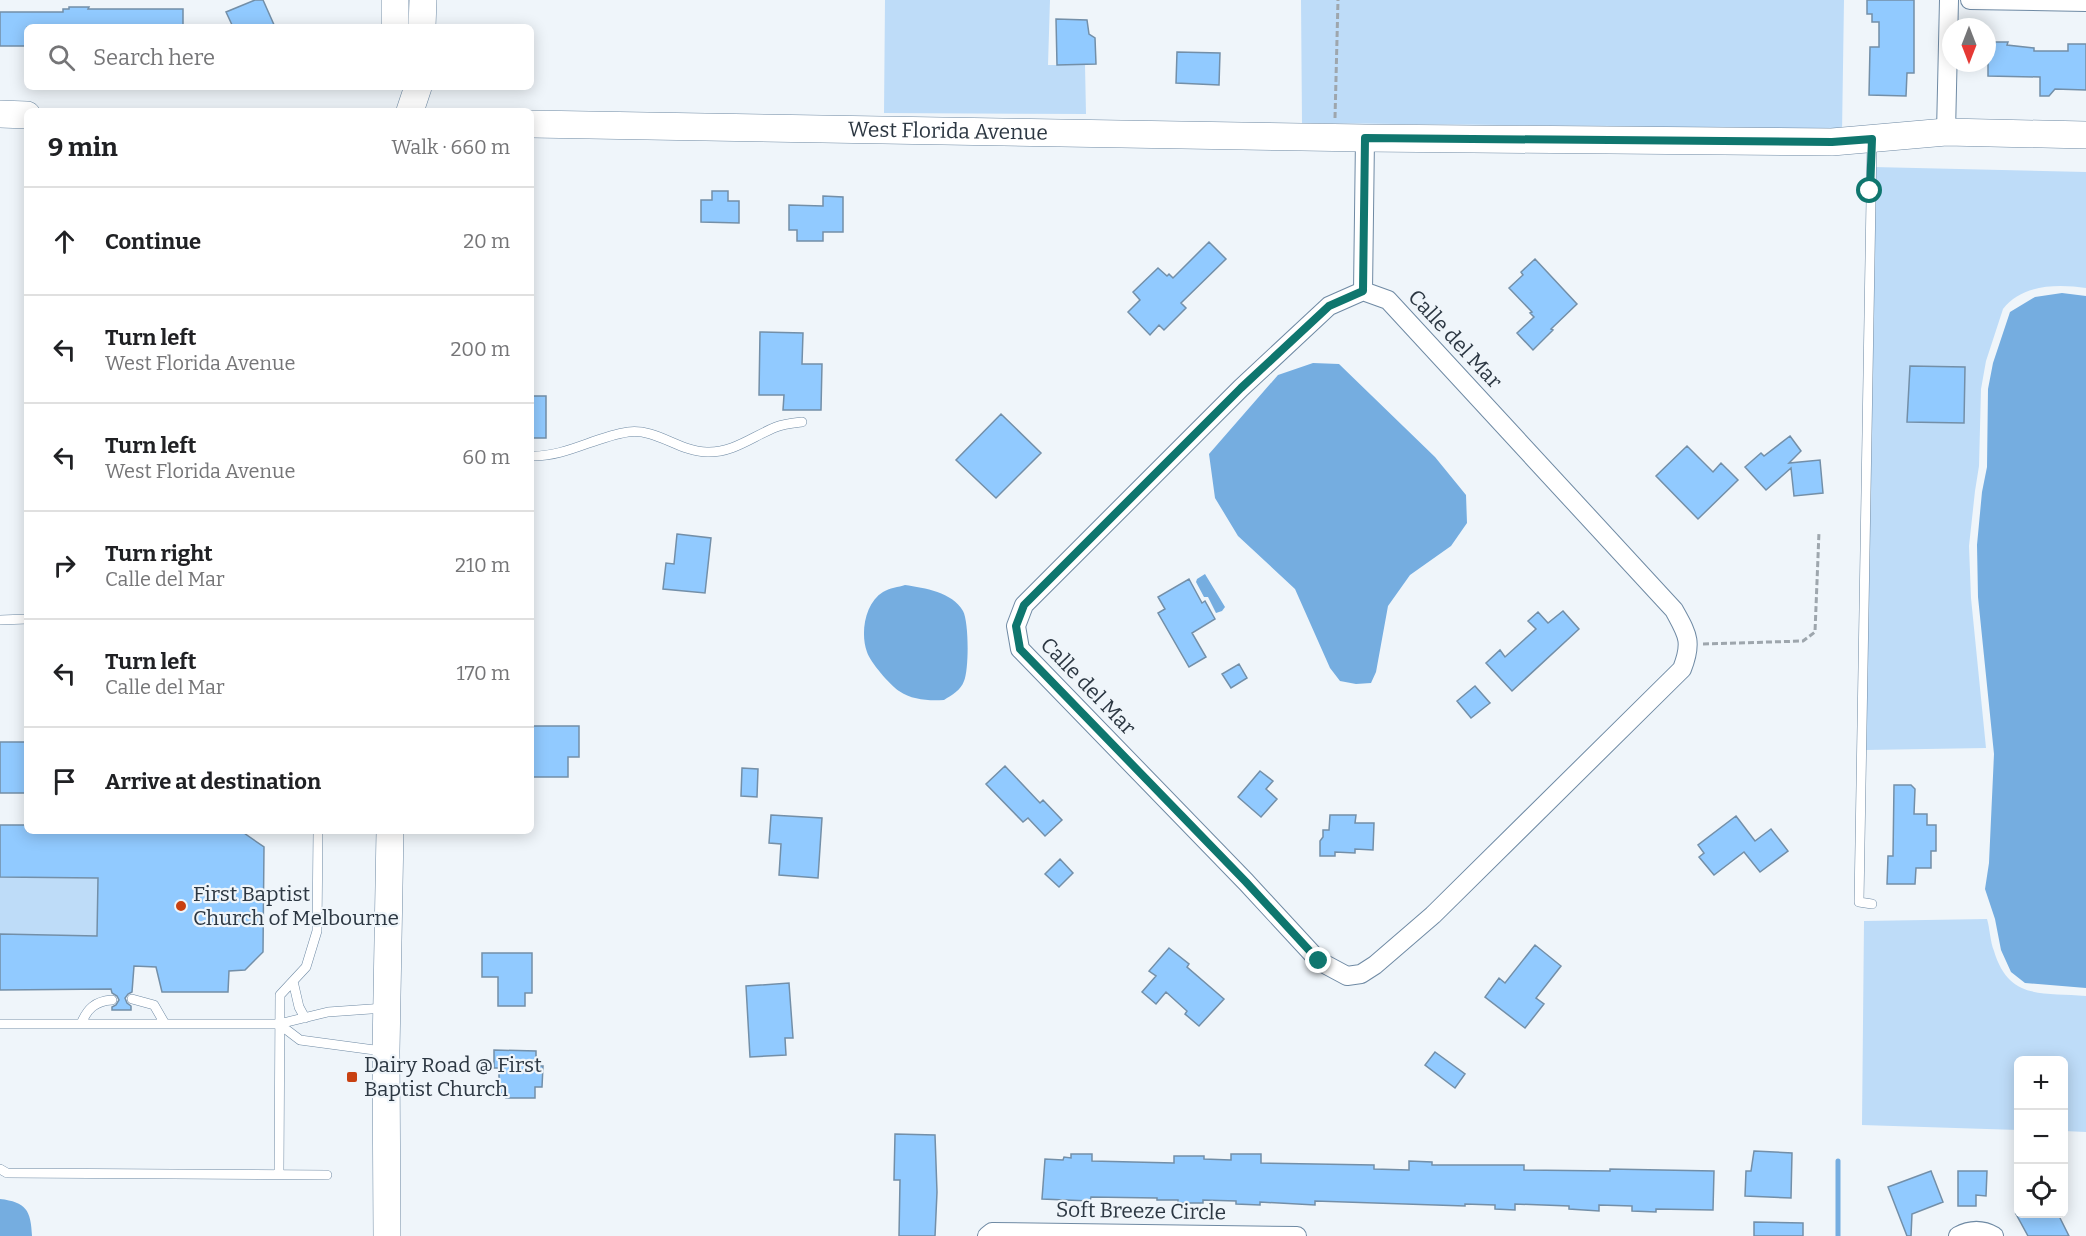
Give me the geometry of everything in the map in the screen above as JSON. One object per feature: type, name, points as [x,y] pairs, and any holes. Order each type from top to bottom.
[{"type":"street","points":[[395,0],[395,24]]},
{"type":"street","points":[[422,24],[423,0]]},
{"type":"street","points":[[1946,132],[1948,0]]},
{"type":"street","points":[[1970,0],[2086,2]]},
{"type":"street","points":[[399,90],[403,108]]},
{"type":"street","points":[[411,108],[417,90]]},
{"type":"street","points":[[0,114],[24,115]]},
{"type":"street","name":"West Florida Avenue","points":[[534,124],[1365,138],[1820,142],[1946,132],[2086,135]]},
{"type":"street","points":[[1363,291],[1365,138]]},
{"type":"street","name":"Calle del Mar","points":[[1363,291],[1388,300],[1642,575],[1674,610],[1688,636],[1688,644],[1688,654],[1682,669],[1433,915],[1376,965],[1361,974],[1347,976],[1319,961],[1246,882],[1020,649],[1016,626],[1024,605],[1241,388],[1329,306],[1363,291]]},
{"type":"street","points":[[387,1236],[386,1051],[390,834]]},
{"type":"street","points":[[1958,1236],[1975,1230],[1994,1236]]},
{"type":"street","name":"Soft Breeze Circle","points":[[987,1236],[992,1232],[1297,1236]]},
{"type":"lane","points":[[1872,139],[1860,902],[1872,904]]},
{"type":"lane","points":[[534,456],[548,456],[578,448],[610,435],[632,431],[663,437],[696,451],[710,453],[734,448],[777,427],[802,422]]},
{"type":"lane","points":[[0,620],[24,619]]},
{"type":"lane","points":[[279,1174],[280,995],[306,967],[317,931],[318,834]]},
{"type":"lane","points":[[293,981],[299,1007],[305,1018]]},
{"type":"lane","points":[[132,999],[154,1005],[165,1024]]},
{"type":"lane","points":[[81,1024],[86,1011],[102,1001],[112,1000]]},
{"type":"lane","points":[[0,1024],[279,1024],[328,1012],[387,1007]]},
{"type":"lane","points":[[279,1024],[300,1040],[386,1051]]},
{"type":"lane","points":[[0,1169],[7,1173],[327,1175]]},
{"type":"path","points":[[1335,137],[1338,0]]},
{"type":"path","points":[[1688,644],[1803,641],[1815,632],[1819,532]]},
{"type":"shaded area","points":[[885,0],[1050,0],[1048,65],[1085,65],[1086,114],[884,113]]},
{"type":"shaded area","points":[[1301,0],[1844,0],[1842,133],[1612,126],[1302,123]]},
{"type":"shaded area","points":[[1873,167],[2086,172],[2086,288],[2052,286],[2030,290],[2011,301],[2003,309],[1986,361],[1981,389],[1979,466],[1969,546],[1971,598],[1986,748],[1866,750]]},
{"type":"shaded area","points":[[0,877],[98,878],[97,936],[0,934]]},
{"type":"shaded area","points":[[1987,919],[2000,967],[2018,986],[2042,993],[2086,996],[2086,1132],[2068,1131],[2068,1056],[2014,1056],[2014,1130],[1862,1125],[1864,921]]},
{"type":"water","points":[[2062,293],[2086,296],[2086,988],[2025,983],[2011,972],[2001,950],[1995,919],[1985,889],[1989,863],[1994,754],[1978,597],[1977,545],[1987,467],[1988,389],[1993,363],[2010,312],[2035,297]]},
{"type":"water","points":[[1313,363],[1339,364],[1435,457],[1466,495],[1467,523],[1451,546],[1410,575],[1388,606],[1376,672],[1371,683],[1356,684],[1340,681],[1330,668],[1295,589],[1238,536],[1215,498],[1209,454],[1278,375]]},
{"type":"water","points":[[1205,574],[1225,607],[1222,611],[1216,613],[1208,597],[1204,597],[1196,582]]},
{"type":"water","points":[[905,585],[945,595],[963,611],[968,646],[966,675],[961,687],[944,700],[921,699],[899,691],[881,673],[867,652],[864,628],[872,603],[885,591]]},
{"type":"water","points":[[0,1199],[16,1202],[25,1209],[30,1220],[32,1236],[0,1236]]},
{"type":"building","points":[[255,0],[263,0],[274,24],[232,24],[226,12]]},
{"type":"building","points":[[1867,0],[1914,0],[1914,73],[1907,73],[1906,96],[1869,95],[1870,47],[1879,47],[1879,22],[1872,22],[1872,14],[1867,14]]},
{"type":"building","points":[[69,7],[89,7],[88,9],[183,9],[183,24],[24,24],[24,46],[0,46],[0,12],[63,12],[63,9],[69,9]]},
{"type":"building","points":[[1056,19],[1087,20],[1089,34],[1095,38],[1096,64],[1057,65]]},
{"type":"building","points":[[1996,42],[2008,42],[2007,45],[2034,48],[2034,51],[2068,51],[2068,44],[2086,44],[2086,90],[2055,89],[2049,96],[2040,96],[2040,77],[1988,76],[1988,72],[1996,72]]},
{"type":"building","points":[[1177,52],[1220,53],[1219,85],[1176,83]]},
{"type":"building","points":[[712,191],[728,191],[728,201],[739,201],[739,223],[701,222],[701,200],[712,200]]},
{"type":"building","points":[[823,196],[843,197],[843,232],[823,232],[823,241],[797,241],[797,230],[789,230],[789,205],[823,206]]},
{"type":"building","points":[[1209,242],[1226,259],[1181,303],[1186,308],[1164,330],[1159,325],[1150,335],[1128,312],[1140,300],[1133,292],[1158,268],[1173,278]]},
{"type":"building","points":[[1535,259],[1577,304],[1533,350],[1517,333],[1534,317],[1509,288]]},
{"type":"building","points":[[760,332],[803,333],[802,364],[822,364],[821,410],[783,410],[784,395],[759,395]]},
{"type":"building","points":[[1910,366],[1965,367],[1964,423],[1907,422]]},
{"type":"building","points":[[534,396],[546,396],[546,438],[534,438]]},
{"type":"building","points":[[1001,414],[1041,453],[996,498],[956,460]]},
{"type":"building","points":[[1790,436],[1801,451],[1789,463],[1820,460],[1823,493],[1794,496],[1791,468],[1766,490],[1745,467],[1761,453],[1764,456]]},
{"type":"building","points":[[1687,446],[1713,472],[1721,463],[1738,480],[1698,519],[1656,476]]},
{"type":"building","points":[[677,534],[711,538],[705,593],[663,589],[666,563],[674,564]]},
{"type":"building","points":[[1189,579],[1202,603],[1205,601],[1215,619],[1192,633],[1206,657],[1189,667],[1158,613],[1165,609],[1158,597]]},
{"type":"building","points":[[1563,611],[1579,629],[1512,691],[1486,663],[1500,650],[1505,657],[1536,629],[1528,621],[1538,612],[1548,623]]},
{"type":"building","points":[[1239,664],[1247,678],[1231,688],[1222,674]]},
{"type":"building","points":[[1475,686],[1490,703],[1471,718],[1457,701]]},
{"type":"building","points":[[534,726],[579,726],[579,757],[568,757],[568,777],[534,777]]},
{"type":"building","points":[[0,742],[24,742],[24,793],[0,793]]},
{"type":"building","points":[[1005,766],[1040,803],[1043,800],[1062,820],[1045,836],[1028,818],[1023,822],[986,784]]},
{"type":"building","points":[[742,768],[758,769],[757,797],[741,796]]},
{"type":"building","points":[[1260,771],[1273,781],[1266,789],[1277,799],[1261,817],[1238,797]]},
{"type":"building","points":[[1894,785],[1911,785],[1915,789],[1914,814],[1927,814],[1927,825],[1936,825],[1936,851],[1931,851],[1931,868],[1916,868],[1915,884],[1887,884],[1888,856],[1893,856]]},
{"type":"building","points":[[771,815],[822,818],[818,878],[779,875],[781,844],[769,843]]},
{"type":"building","points":[[1330,815],[1356,815],[1355,823],[1374,823],[1373,850],[1355,849],[1355,853],[1335,852],[1335,856],[1320,856],[1320,841],[1323,837],[1323,830],[1329,830]]},
{"type":"building","points":[[1736,816],[1755,841],[1771,829],[1788,851],[1760,872],[1744,852],[1714,875],[1699,857],[1704,853],[1698,845]]},
{"type":"building","name":"First Baptist Church of Melbourne","points":[[0,825],[24,825],[24,834],[245,834],[264,847],[263,952],[245,970],[229,971],[228,992],[162,992],[156,967],[134,966],[132,992],[125,998],[131,1010],[112,1010],[119,1000],[111,989],[0,990],[0,934],[97,936],[98,878],[0,877]]},
{"type":"building","points":[[1060,859],[1073,873],[1059,887],[1045,874]]},
{"type":"building","points":[[1535,945],[1561,966],[1536,998],[1544,1004],[1525,1028],[1485,997],[1499,978],[1505,983]]},
{"type":"building","points":[[1169,948],[1189,964],[1187,967],[1224,999],[1199,1026],[1185,1014],[1187,1011],[1166,992],[1156,1004],[1142,992],[1156,976],[1149,971]]},
{"type":"building","points":[[482,953],[532,953],[532,993],[525,993],[525,1006],[498,1006],[498,977],[482,977]]},
{"type":"building","points":[[789,983],[793,1038],[785,1038],[786,1055],[750,1057],[746,986]]},
{"type":"building","points":[[494,1050],[536,1051],[536,1066],[543,1066],[542,1087],[535,1087],[535,1098],[506,1098],[506,1094],[499,1093],[499,1068],[494,1068]]},
{"type":"building","points":[[1435,1052],[1465,1074],[1455,1088],[1425,1065]]},
{"type":"building","points":[[895,1134],[935,1135],[937,1192],[935,1236],[899,1236],[900,1180],[894,1180]]},
{"type":"building","points":[[1754,1151],[1792,1153],[1791,1198],[1745,1196],[1746,1171],[1751,1171]]},
{"type":"building","points":[[1071,1154],[1092,1154],[1092,1161],[1174,1163],[1174,1156],[1204,1156],[1204,1159],[1231,1160],[1231,1154],[1261,1154],[1261,1163],[1374,1165],[1374,1169],[1409,1170],[1409,1161],[1432,1162],[1432,1165],[1524,1165],[1524,1170],[1714,1171],[1713,1210],[1632,1211],[1632,1206],[1599,1205],[1599,1211],[1569,1209],[1569,1206],[1515,1204],[1515,1210],[1495,1209],[1495,1205],[1465,1204],[1465,1206],[1315,1201],[1315,1205],[1260,1202],[1260,1205],[1236,1204],[1236,1201],[1203,1200],[1203,1203],[1178,1203],[1178,1200],[1157,1200],[1157,1198],[1091,1197],[1090,1201],[1042,1199],[1045,1159],[1063,1160],[1064,1157],[1071,1158]]},
{"type":"building","points":[[1931,1171],[1943,1202],[1912,1214],[1911,1236],[1907,1236],[1888,1187]]},
{"type":"building","points":[[1958,1171],[1987,1171],[1986,1196],[1976,1195],[1976,1206],[1958,1206]]},
{"type":"building","points":[[2018,1218],[2060,1218],[2069,1236],[2028,1236]]},
{"type":"building","points":[[1754,1222],[1803,1223],[1803,1236],[1754,1236]]},
{"type":"waterway","points":[[1838,1161],[1838,1236]]},
{"type":"place","name":"First Baptist Church of Melbourne","points":[[181,906]]},
{"type":"place","name":"Dairy Road @ First Baptist Church","points":[[352,1077]]},
{"type":"route","points":[[1319,961],[1246,882],[1020,649],[1016,626],[1024,605],[1241,388],[1329,306],[1363,291],[1365,138],[1832,142],[1872,139],[1870,191]]}]
